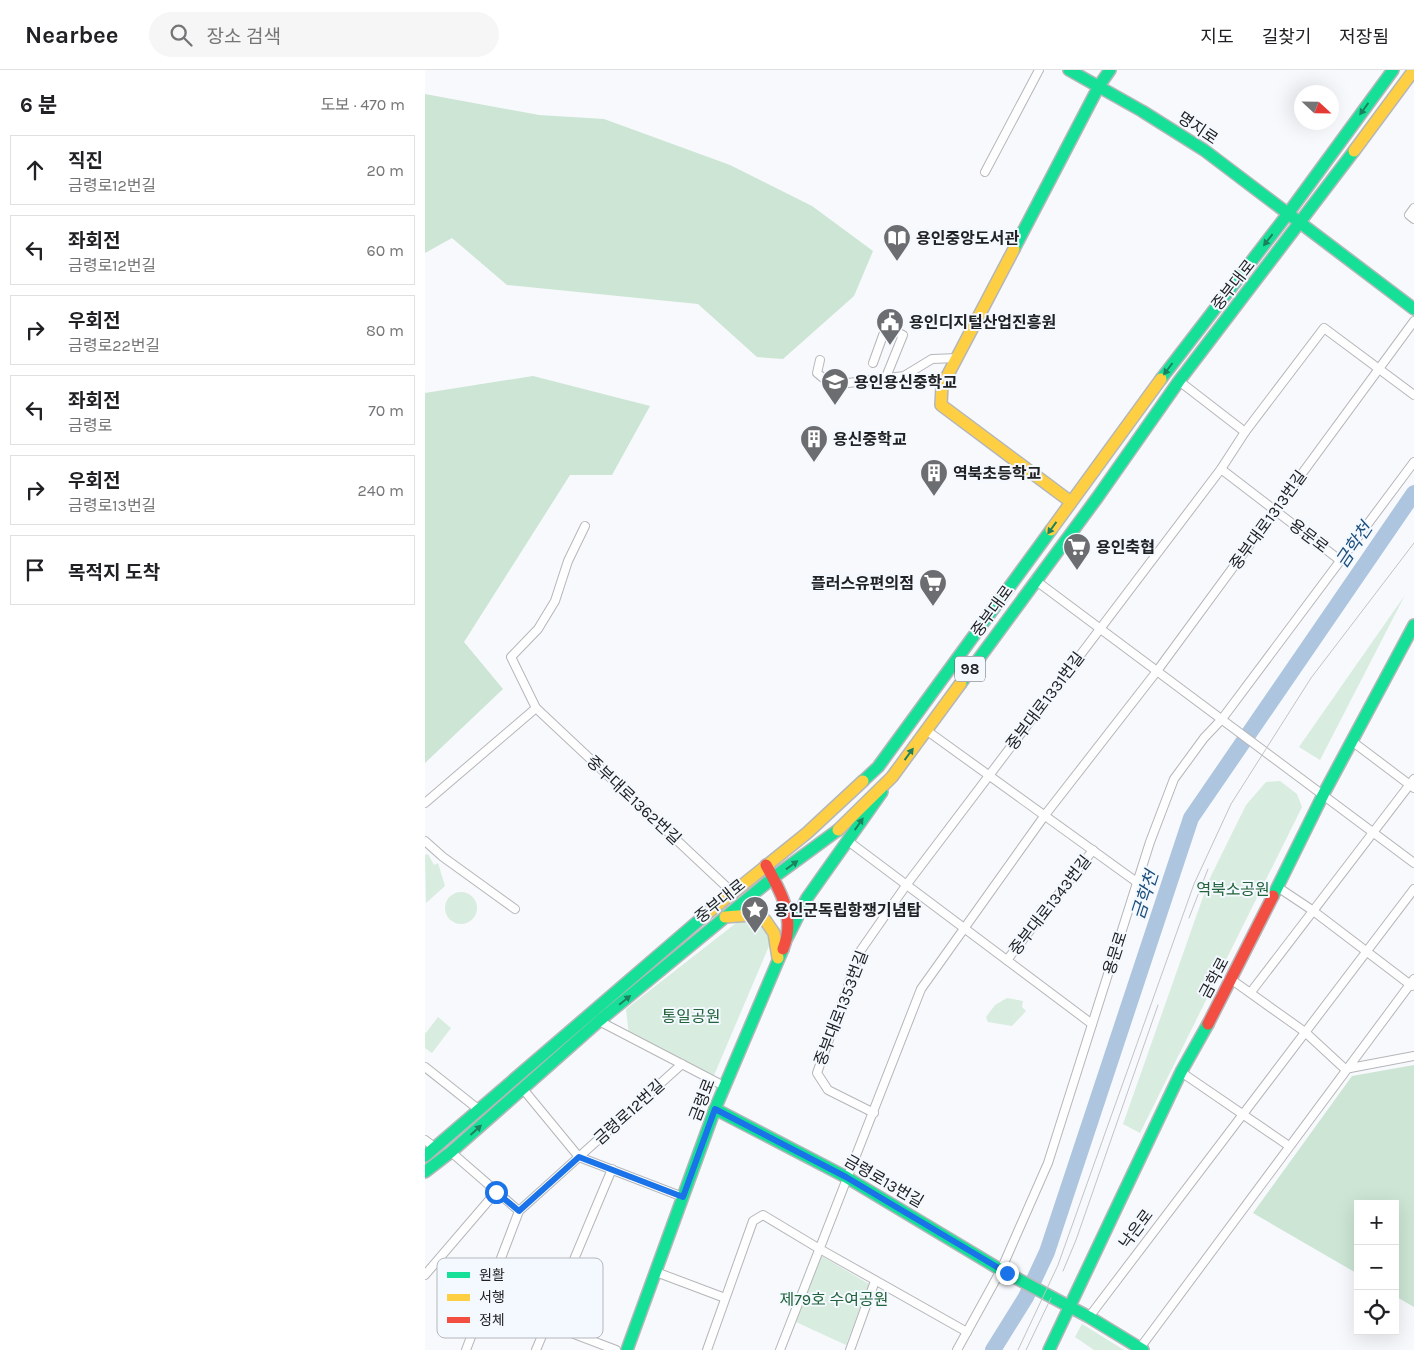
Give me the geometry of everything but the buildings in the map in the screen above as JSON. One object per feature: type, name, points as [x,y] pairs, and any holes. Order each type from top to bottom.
[{"type":"main road","name":"명지로","points":[[1069,70],[1099,86],[1203,150],[1414,309]]},
{"type":"main road","points":[[1071,502],[941,405],[942,386],[1099,86],[1110,70]]},
{"type":"main road","name":"중부대로","points":[[425,1156],[733,892],[807,833],[878,766],[1167,370],[1287,215],[1393,70]]},
{"type":"main road","name":"중부대로","points":[[425,1172],[451,1152],[599,1021],[774,878],[833,834],[892,777],[1097,498],[1179,381],[1300,224],[1413,70]]},
{"type":"main road","name":"금학로","points":[[1049,1350],[1071,1308],[1121,1196],[1181,1072],[1232,980],[1279,888],[1323,795],[1414,625]]},
{"type":"main road","points":[[787,939],[807,898],[892,777]]},
{"type":"main road","name":"금령로","points":[[627,1350],[715,1109],[787,939],[786,902],[766,865]]},
{"type":"main road","points":[[725,918],[748,914],[766,920],[776,934],[778,960]]},
{"type":"main road","name":"금령로13번길","points":[[715,1109],[846,1177],[1004,1271],[1071,1308]]},
{"type":"main road","points":[[1071,1308],[1141,1349]]},
{"type":"street","points":[[985,172],[1039,70]]},
{"type":"street","points":[[1414,208],[1409,215],[1414,219]]},
{"type":"street","points":[[873,364],[889,318]]},
{"type":"street","name":"중부대로1313번길","points":[[1157,671],[1414,321]]},
{"type":"street","points":[[886,327],[903,335],[886,377]]},
{"type":"street","points":[[1100,628],[1221,469],[1245,432],[1324,328],[1414,395]]},
{"type":"street","points":[[820,360],[817,373],[832,385],[904,376],[932,359],[957,358]]},
{"type":"street","points":[[1179,381],[1245,432]]},
{"type":"street","name":"용문로","points":[[957,1350],[1004,1271],[1048,1164],[1150,842],[1174,779],[1204,738],[1222,719],[1414,462]]},
{"type":"street","name":"용문로","points":[[1221,469],[1341,561]]},
{"type":"street","name":"중부대로1362번길","points":[[585,526],[568,561],[555,601],[538,630],[511,657],[537,708],[733,892]]},
{"type":"street","points":[[1035,580],[1414,863]]},
{"type":"street","name":"중부대로1331번길","points":[[989,775],[1100,628]]},
{"type":"street","points":[[780,1350],[818,1248],[874,1112],[921,989],[1045,815],[1157,671]]},
{"type":"street","points":[[425,803],[537,708]]},
{"type":"street","name":"중부대로1343번길","points":[[926,730],[1138,883]]},
{"type":"street","points":[[1251,992],[1312,910],[1413,784],[1353,742]]},
{"type":"street","points":[[907,884],[989,775]]},
{"type":"street","points":[[425,841],[443,857],[515,909]]},
{"type":"street","points":[[848,841],[1092,1024]]},
{"type":"street","name":"중부대로1343번길","points":[[1007,960],[1093,850]]},
{"type":"street","name":"중부대로1353번길","points":[[874,1112],[828,1090],[817,1073],[861,950],[907,884]]},
{"type":"street","points":[[1141,1349],[1345,1069],[1413,984],[1279,888]]},
{"type":"street","name":"낙은로","points":[[1089,1317],[1414,889]]},
{"type":"street","points":[[1232,980],[1305,1032],[1345,1069]]},
{"type":"street","points":[[599,1021],[725,1086]]},
{"type":"street","points":[[1345,1069],[1414,1056]]},
{"type":"street","name":"금령로12번길","points":[[501,1258],[519,1211],[682,1064]]},
{"type":"street","points":[[425,1067],[478,1109]]},
{"type":"street","points":[[1181,1072],[1289,1146]]},
{"type":"street","points":[[523,1089],[579,1157],[683,1197]]},
{"type":"street","points":[[425,1140],[434,1147]]},
{"type":"street","points":[[451,1152],[519,1211]]},
{"type":"street","points":[[574,1258],[611,1169]]},
{"type":"street","points":[[440,1258],[496,1192]]},
{"type":"street","points":[[707,1350],[753,1221],[763,1215],[875,1281],[967,1332]]},
{"type":"street","points":[[425,1275],[437,1261]]},
{"type":"street","points":[[656,1272],[725,1298]]},
{"type":"street","points":[[850,1350],[875,1281]]},
{"type":"street","name":"금령로12번길","points":[[466,1350],[471,1338]]},
{"type":"street","points":[[536,1350],[541,1338]]},
{"type":"street","points":[[584,1338],[616,1350]]},
{"type":"green space","points":[[425,94],[539,115],[604,119],[730,165],[812,206],[873,251],[854,296],[783,359],[757,357],[698,304],[507,285],[452,238],[425,253]]},
{"type":"green space","points":[[533,376],[650,406],[612,475],[570,475],[464,642],[503,689],[425,763],[425,393]]},
{"type":"green space","points":[[1405,595],[1320,760],[1299,747]]},
{"type":"green space","name":"역북소공원","points":[[1280,781],[1297,794],[1302,807],[1140,1133],[1123,1124],[1209,880],[1246,805],[1266,782]]},
{"type":"green space","points":[[428,854],[434,865],[438,863],[445,886],[426,903],[425,855]]},
{"type":"green space","points":[[461,892],[467,893],[472,897],[476,902],[476,914],[472,919],[467,923],[461,924],[455,923],[450,919],[446,914],[445,908],[446,902],[450,897],[455,893]]},
{"type":"green space","name":"통일공원","points":[[754,918],[765,927],[772,939],[712,1080],[629,1036],[626,1009],[740,920]]},
{"type":"green space","points":[[1007,998],[1023,1001],[1022,1007],[1026,1011],[1012,1026],[988,1022],[986,1017],[995,1005]]},
{"type":"green space","points":[[438,1017],[451,1028],[432,1053],[425,1048],[425,1034]]},
{"type":"green space","points":[[1414,1065],[1414,1307],[1399,1298],[1399,1200],[1354,1200],[1354,1272],[1253,1213],[1352,1076]]},
{"type":"green space","name":"제79호 수여공원","points":[[820,1255],[869,1284],[846,1345],[796,1322]]},
{"type":"green space","points":[[1082,1324],[1124,1350],[1094,1350],[1075,1337]]},
{"type":"waterway","name":"금학천","points":[[993,1350],[1026,1297],[1047,1252],[1191,818],[1414,493]]},
{"type":"tram line","points":[[1018,1350],[1058,1265],[1194,884],[1231,804],[1311,678],[1414,543]]},
{"type":"tram line","points":[[1189,918],[1208,869]]},
{"type":"tram line","points":[[1063,1271],[1076,1240],[1158,1005]]},
{"type":"tram line","points":[[1026,1350],[1051,1298]]},
{"type":"traffic: fast","points":[[1069,70],[1142,111],[1204,150],[1414,309]]},
{"type":"traffic: fast","points":[[1014,249],[1099,86],[1110,70]]},
{"type":"traffic: fast","points":[[1161,379],[1287,215],[1393,70]]},
{"type":"traffic: fast","points":[[961,683],[1097,498],[1179,381],[1354,151]]},
{"type":"traffic: fast","points":[[863,781],[878,767],[1051,530]]},
{"type":"traffic: fast","points":[[1273,896],[1323,795],[1414,625]]},
{"type":"traffic: fast","points":[[787,938],[807,898],[882,792]]},
{"type":"traffic: fast","points":[[425,1172],[451,1152],[599,1021],[774,877],[838,830]]},
{"type":"traffic: fast","points":[[425,1156],[704,916]]},
{"type":"traffic: fast","points":[[627,1350],[715,1109],[783,949]]},
{"type":"traffic: fast","points":[[1049,1350],[1181,1072],[1208,1024]]},
{"type":"traffic: fast","points":[[715,1109],[846,1177],[1001,1270],[1089,1317],[1143,1350]]},
{"type":"traffic: slow","points":[[1354,151],[1414,70]]},
{"type":"traffic: slow","points":[[1014,249],[942,386],[941,405],[1071,502]]},
{"type":"traffic: slow","points":[[1051,530],[1161,379]]},
{"type":"traffic: slow","points":[[838,830],[892,777],[961,683]]},
{"type":"traffic: slow","points":[[704,916],[807,833],[863,781]]},
{"type":"traffic: slow","points":[[725,917],[750,915],[765,920],[774,933],[778,958]]},
{"type":"traffic: jam","points":[[766,865],[785,905],[788,926],[783,949]]},
{"type":"traffic: jam","points":[[1208,1024],[1273,896]]},
{"type":"place","name":"용인중앙도서관","points":[[897,262]]},
{"type":"place","name":"용인디지털산업진흥원","points":[[890,346]]},
{"type":"place","name":"용인용신중학교","points":[[835,406]]},
{"type":"place","name":"용신중학교","points":[[814,463]]},
{"type":"place","name":"역북초등학교","points":[[934,497]]},
{"type":"place","name":"용인축협","points":[[1077,571]]},
{"type":"place","name":"플러스유편의점","points":[[933,607]]},
{"type":"place","name":"용인군독립항쟁기념탑","points":[[755,934]]},
{"type":"route","points":[[496,1192],[519,1211],[579,1157],[683,1197],[715,1109],[846,1177],[1007,1273]]}]
